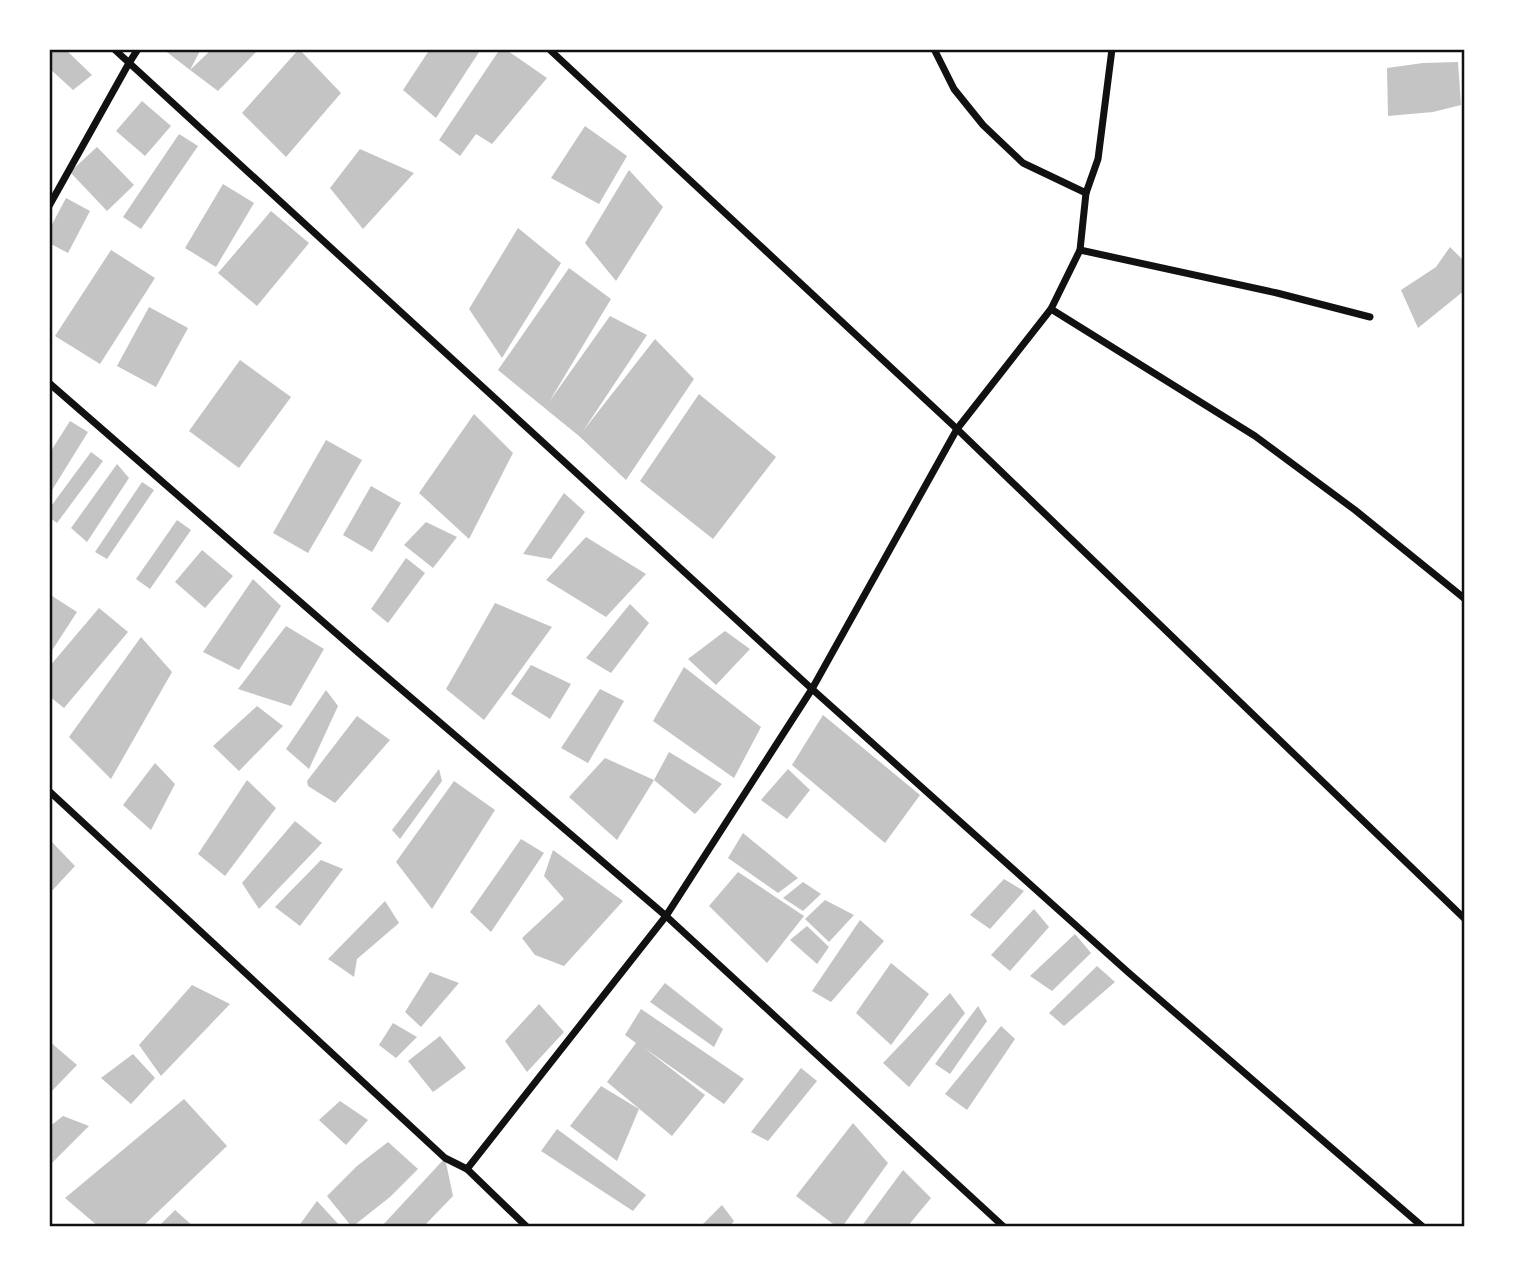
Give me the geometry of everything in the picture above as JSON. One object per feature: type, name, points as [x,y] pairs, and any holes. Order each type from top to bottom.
[{"type":"street","points":[[114,49],[811,689],[1129,973],[1423,1227]]},
{"type":"street","points":[[49,206],[138,49]]},
{"type":"street","points":[[549,49],[957,429],[1465,919]]},
{"type":"street","points":[[934,49],[954,89],[982,125],[1023,163],[1086,193]]},
{"type":"street","points":[[467,1169],[666,916],[811,689],[957,429],[1051,309],[1080,250],[1086,193],[1098,159],[1112,49]]},
{"type":"street","points":[[1080,250],[1277,293],[1370,317]]},
{"type":"street","points":[[1051,309],[1255,436],[1355,510],[1465,599]]},
{"type":"street","points":[[49,383],[666,916],[1004,1227]]},
{"type":"street","points":[[49,792],[445,1158],[467,1169],[527,1227]]},
{"type":"building","points":[[49,49],[65,49],[92,75],[73,90],[49,68]]},
{"type":"building","points":[[163,49],[201,49],[190,70]]},
{"type":"building","points":[[212,49],[257,51],[218,91],[190,70]]},
{"type":"building","points":[[299,49],[341,93],[286,157],[242,113]]},
{"type":"building","points":[[430,49],[481,49],[436,118],[403,90]]},
{"type":"building","points":[[500,49],[505,49],[547,78],[492,144],[476,134],[460,156],[439,140]]},
{"type":"building","points":[[1458,62],[1461,105],[1433,112],[1388,116],[1387,68]]},
{"type":"building","points":[[142,101],[171,126],[145,156],[116,131]]},
{"type":"building","points":[[585,126],[627,156],[599,204],[551,178]]},
{"type":"building","points":[[179,134],[198,146],[141,229],[123,217]]},
{"type":"building","points":[[97,147],[134,185],[107,211],[70,172]]},
{"type":"building","points":[[360,149],[414,173],[363,229],[330,188]]},
{"type":"building","points":[[629,170],[663,207],[616,281],[585,243]]},
{"type":"building","points":[[223,184],[254,203],[216,267],[185,248]]},
{"type":"building","points":[[66,198],[90,211],[68,253],[49,243],[49,230]]},
{"type":"building","points":[[271,211],[309,243],[257,306],[218,273]]},
{"type":"building","points":[[518,228],[561,263],[502,358],[469,309]]},
{"type":"building","points":[[1450,247],[1465,262],[1465,290],[1418,328],[1401,290],[1436,267]]},
{"type":"building","points":[[111,250],[155,278],[100,364],[55,336]]},
{"type":"building","points":[[569,268],[611,299],[549,402],[610,316],[647,335],[583,431],[655,339],[694,379],[626,480],[579,436],[498,370]]},
{"type":"building","points":[[149,307],[188,328],[156,387],[117,366]]},
{"type":"building","points":[[240,360],[291,397],[239,468],[189,431]]},
{"type":"building","points":[[699,394],[776,457],[713,539],[640,481]]},
{"type":"building","points":[[474,414],[513,453],[469,539],[419,493]]},
{"type":"building","points":[[70,421],[88,432],[49,495],[49,454]]},
{"type":"building","points":[[326,440],[362,460],[308,553],[273,533]]},
{"type":"building","points":[[91,452],[103,461],[57,523],[49,517],[49,509]]},
{"type":"building","points":[[117,464],[129,478],[87,542],[71,528]]},
{"type":"building","points":[[142,482],[154,490],[107,559],[95,552]]},
{"type":"building","points":[[371,486],[401,503],[372,552],[343,535]]},
{"type":"building","points":[[564,493],[585,512],[551,559],[523,554]]},
{"type":"building","points":[[177,520],[191,530],[150,589],[136,579]]},
{"type":"building","points":[[426,522],[457,537],[433,568],[404,545]]},
{"type":"building","points":[[586,537],[646,574],[606,617],[546,580]]},
{"type":"building","points":[[202,550],[233,576],[205,608],[175,582]]},
{"type":"building","points":[[406,558],[425,573],[388,623],[371,609]]},
{"type":"building","points":[[253,579],[281,606],[239,670],[203,652]]},
{"type":"building","points":[[49,594],[77,612],[49,655]]},
{"type":"building","points":[[495,603],[552,627],[484,720],[446,689]]},
{"type":"building","points":[[630,604],[649,623],[611,673],[586,658]]},
{"type":"building","points":[[99,608],[128,632],[64,708],[49,696],[49,667]]},
{"type":"building","points":[[286,626],[324,649],[291,706],[238,689]]},
{"type":"building","points":[[725,631],[750,649],[716,685],[688,659]]},
{"type":"building","points":[[141,637],[172,672],[111,779],[69,737]]},
{"type":"building","points":[[531,665],[571,684],[550,719],[511,694]]},
{"type":"building","points":[[684,667],[761,727],[734,778],[653,721]]},
{"type":"building","points":[[600,689],[624,701],[588,763],[561,748]]},
{"type":"building","points":[[326,690],[338,706],[309,769],[286,749]]},
{"type":"building","points":[[257,706],[283,726],[239,771],[213,746]]},
{"type":"building","points":[[823,715],[920,795],[885,843],[792,765]]},
{"type":"building","points":[[357,716],[390,740],[335,803],[308,786],[307,781]]},
{"type":"building","points":[[669,752],[722,784],[695,814],[654,780]]},
{"type":"building","points":[[605,758],[654,780],[617,840],[569,797]]},
{"type":"building","points":[[155,763],[175,784],[151,830],[123,805]]},
{"type":"building","points":[[439,769],[442,781],[400,839],[392,830]]},
{"type":"building","points":[[788,769],[810,790],[787,819],[761,800]]},
{"type":"building","points":[[247,780],[276,808],[225,876],[198,854]]},
{"type":"building","points":[[454,781],[495,810],[432,909],[396,862]]},
{"type":"building","points":[[295,821],[322,843],[259,909],[242,883]]},
{"type":"building","points":[[743,833],[798,878],[778,893],[728,858]]},
{"type":"building","points":[[49,839],[75,866],[49,894]]},
{"type":"building","points":[[521,839],[544,853],[491,932],[470,912]]},
{"type":"building","points":[[553,850],[623,901],[564,966],[535,955],[522,938],[564,899],[544,876]]},
{"type":"building","points":[[321,860],[343,869],[300,926],[275,907]]},
{"type":"building","points":[[738,872],[804,916],[767,963],[709,906]]},
{"type":"building","points":[[1004,879],[1024,891],[990,929],[970,915]]},
{"type":"building","points":[[803,882],[821,894],[803,911],[783,898]]},
{"type":"building","points":[[825,900],[854,915],[829,942],[805,919]]},
{"type":"building","points":[[385,901],[399,923],[357,959],[354,977],[328,959]]},
{"type":"building","points":[[1034,909],[1049,927],[1010,971],[991,955]]},
{"type":"building","points":[[860,920],[884,941],[831,1002],[812,991]]},
{"type":"building","points":[[807,926],[829,947],[817,964],[790,940]]},
{"type":"building","points":[[1075,934],[1091,953],[1052,991],[1030,976]]},
{"type":"building","points":[[891,963],[929,994],[891,1045],[856,1013]]},
{"type":"building","points":[[1097,966],[1115,982],[1064,1026],[1049,1013]]},
{"type":"building","points":[[430,972],[459,983],[421,1027],[405,1012]]},
{"type":"building","points":[[665,983],[723,1029],[714,1047],[650,1002]]},
{"type":"building","points":[[192,985],[230,1004],[161,1076],[139,1045]]},
{"type":"building","points":[[950,993],[965,1013],[909,1087],[883,1063]]},
{"type":"building","points":[[539,1004],[564,1032],[527,1072],[505,1041]]},
{"type":"building","points":[[978,1006],[987,1021],[950,1074],[935,1064]]},
{"type":"building","points":[[641,1009],[744,1079],[724,1104],[643,1047],[705,1095],[672,1136],[607,1082],[636,1043],[625,1035]]},
{"type":"building","points":[[393,1023],[417,1037],[396,1058],[379,1045]]},
{"type":"building","points":[[1001,1026],[1015,1039],[967,1110],[945,1094]]},
{"type":"building","points":[[440,1036],[466,1068],[433,1092],[408,1061]]},
{"type":"building","points":[[49,1041],[77,1065],[49,1094]]},
{"type":"building","points":[[133,1054],[155,1078],[131,1104],[101,1078]]},
{"type":"building","points":[[801,1068],[817,1081],[768,1141],[751,1132]]},
{"type":"building","points":[[601,1086],[639,1109],[617,1161],[570,1126]]},
{"type":"building","points":[[184,1099],[227,1146],[142,1227],[99,1227],[65,1198]]},
{"type":"building","points":[[340,1101],[368,1120],[346,1145],[319,1120]]},
{"type":"building","points":[[63,1116],[89,1126],[49,1166],[49,1127]]},
{"type":"building","points":[[853,1123],[888,1163],[842,1227],[837,1227],[796,1196]]},
{"type":"building","points":[[557,1129],[646,1195],[633,1211],[541,1151]]},
{"type":"building","points":[[388,1142],[418,1169],[390,1197],[352,1227],[327,1196],[357,1166]]},
{"type":"building","points":[[445,1158],[453,1196],[423,1227],[381,1227]]},
{"type":"building","points":[[903,1170],[931,1198],[907,1227],[861,1227]]},
{"type":"building","points":[[317,1201],[341,1227],[298,1227]]},
{"type":"building","points":[[722,1205],[734,1221],[729,1227],[700,1227]]},
{"type":"building","points":[[175,1210],[194,1227],[158,1227]]}]
